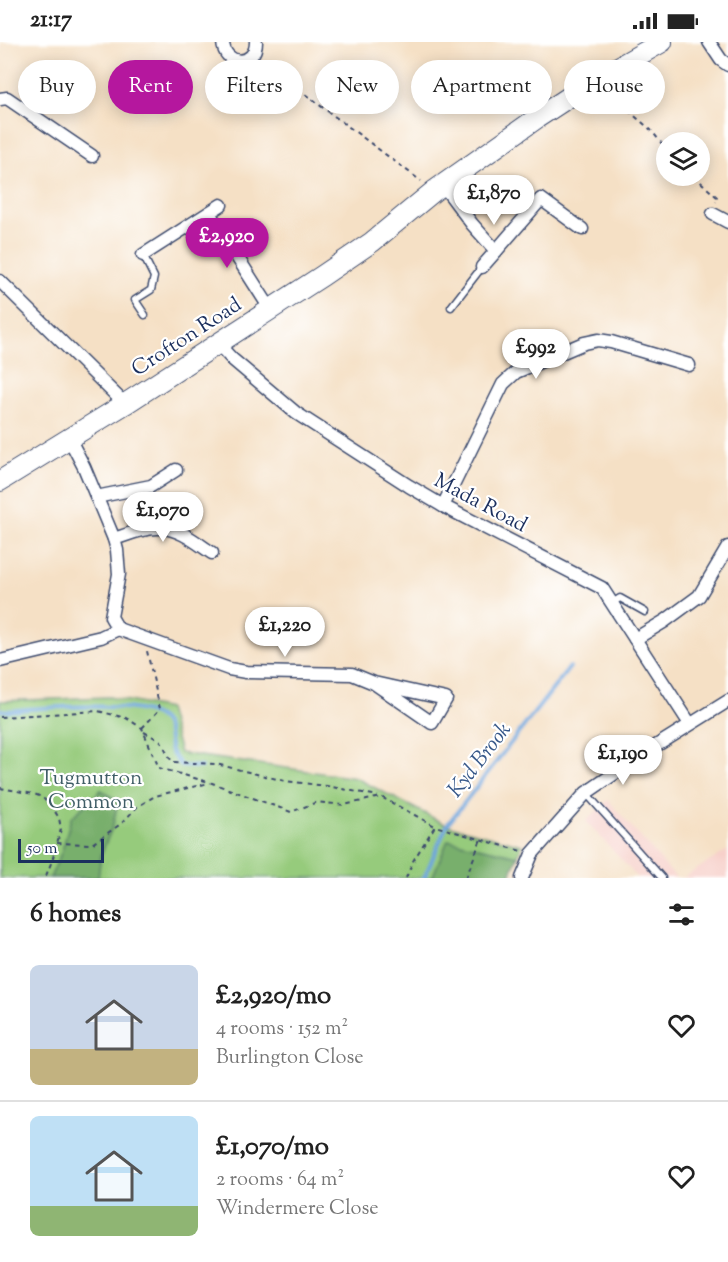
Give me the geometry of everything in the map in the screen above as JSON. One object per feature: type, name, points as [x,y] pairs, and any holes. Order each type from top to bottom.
[{"type":"main road","name":"Crofton Road","points":[[631,60],[662,42]]},
{"type":"main road","name":"Crofton Road","points":[[0,481],[125,404],[372,242],[439,188],[564,101]]},
{"type":"street","points":[[223,42],[225,52],[233,59],[243,61],[253,55],[256,42]]},
{"type":"street","points":[[709,42],[721,60],[728,65]]},
{"type":"street","points":[[0,99],[7,98],[92,156]]},
{"type":"street","points":[[439,188],[496,251]]},
{"type":"street","points":[[482,267],[541,199],[582,229]]},
{"type":"street","points":[[143,255],[221,205]]},
{"type":"street","points":[[209,213],[271,310]]},
{"type":"street","points":[[712,214],[728,222]]},
{"type":"street","points":[[3,289],[125,404]]},
{"type":"street","points":[[443,506],[503,384],[516,372],[584,343],[598,340],[689,366]]},
{"type":"street","name":"Mada Road","points":[[218,344],[232,359],[296,413],[409,486],[602,588],[690,724]]},
{"type":"street","points":[[69,438],[84,467],[114,539],[119,574],[111,618],[118,629],[229,669],[246,672],[352,674],[374,683],[446,699],[432,723],[374,683]]},
{"type":"street","points":[[96,497],[151,486],[176,470]]},
{"type":"street","points":[[114,539],[147,529],[162,528],[188,537],[212,553]]},
{"type":"street","points":[[635,639],[699,596],[728,546]]},
{"type":"street","points":[[0,661],[101,637],[118,629]]},
{"type":"street","points":[[522,878],[532,854],[586,793],[728,701]]},
{"type":"lane","points":[[143,255],[154,278],[151,290],[135,300],[145,315]]},
{"type":"lane","points":[[451,307],[482,267]]},
{"type":"lane","points":[[612,603],[620,598],[645,612]]},
{"type":"lane","points":[[586,793],[662,878]]},
{"type":"path","points":[[253,55],[439,188]]},
{"type":"path","points":[[632,114],[656,136]]},
{"type":"path","points":[[705,186],[717,197],[712,214]]},
{"type":"path","points":[[143,730],[160,709],[144,640]]},
{"type":"path","points":[[0,717],[98,711],[126,718],[161,741],[172,762],[216,764],[285,781],[327,786],[381,797],[435,826],[532,854]]},
{"type":"path","points":[[143,730],[159,768],[212,783],[291,812],[317,802],[344,805],[381,797]]},
{"type":"path","points":[[57,843],[92,844],[122,823],[137,807],[155,796],[212,783]]},
{"type":"path","points":[[0,788],[42,797],[58,818],[61,829],[45,878]]},
{"type":"path","points":[[406,878],[413,861],[435,826]]},
{"type":"path","points":[[466,878],[481,839]]},
{"type":"shaded area","points":[[608,800],[676,878],[638,878],[586,821]]},
{"type":"shaded area","points":[[728,850],[728,878],[683,878]]},
{"type":"green space","name":"Tugmutton Common","points":[[109,697],[168,709],[180,753],[356,778],[447,825],[522,845],[509,878],[0,878],[0,701]]},
{"type":"green space","points":[[101,790],[118,801],[113,825],[101,855],[98,878],[50,878],[62,851],[71,818]]},
{"type":"green space","points":[[448,840],[518,856],[509,878],[432,878]]},
{"type":"waterway","name":"Kyd Brook","points":[[424,878],[447,825],[570,667]]},
{"type":"waterway","points":[[0,710],[89,706],[134,709],[151,713],[165,723],[171,751],[181,766],[201,767]]}]
